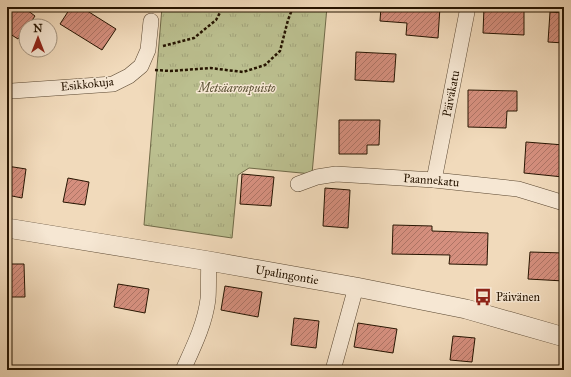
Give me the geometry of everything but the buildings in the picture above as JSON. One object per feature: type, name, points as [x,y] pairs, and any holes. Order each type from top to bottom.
[{"type":"street","name":"Päiväkatu","points":[[434,180],[468,7]]},
{"type":"street","name":"Esikkokuja","points":[[7,91],[113,84],[129,76],[141,66],[148,50],[151,22]]},
{"type":"street","name":"Paannekatu","points":[[298,184],[317,177],[336,174],[434,180],[518,189],[564,203]]},
{"type":"street","name":"Upalingontie","points":[[7,228],[356,287],[466,309],[564,337]]},
{"type":"street","points":[[183,370],[194,347],[208,300],[209,261]]},
{"type":"street","points":[[333,370],[356,287]]},
{"type":"path","points":[[148,50],[194,38],[216,20],[223,7]]},
{"type":"path","points":[[137,70],[170,71],[210,68],[243,72],[265,65],[280,51],[293,7]]},
{"type":"green space","name":"Metsäaronpuisto","points":[[162,7],[327,7],[312,174],[249,168],[238,175],[232,238],[144,225]]},
{"type":"place","name":"Päivänen","points":[[483,297]]}]
